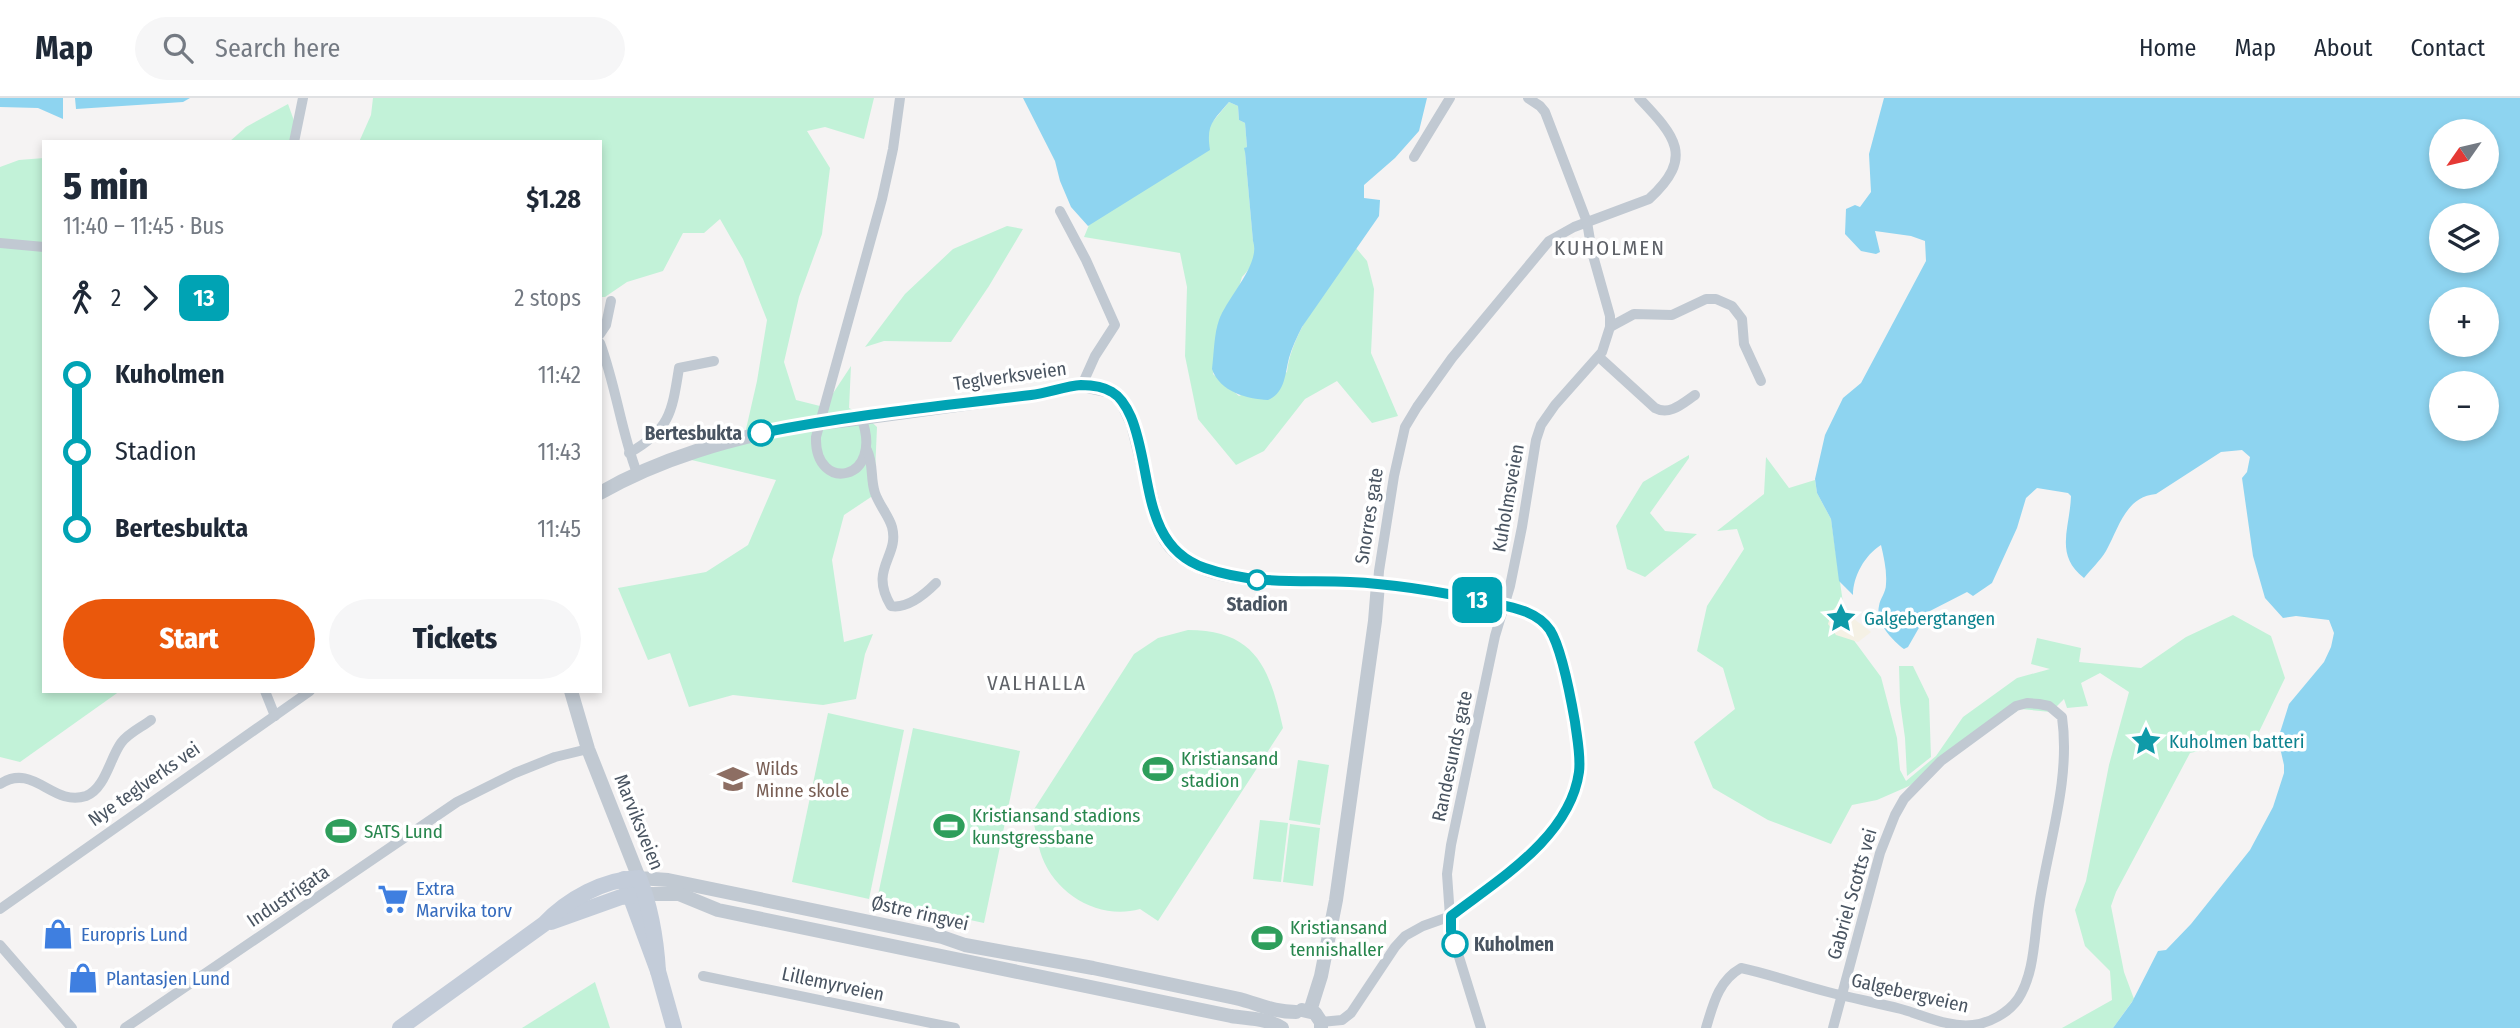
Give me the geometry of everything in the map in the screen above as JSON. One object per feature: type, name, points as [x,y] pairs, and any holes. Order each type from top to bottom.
[{"type":"main road","name":"Marviksveien","points":[[631,879],[638,895],[674,1028]]},
{"type":"main road","name":"Østre ringvei","points":[[400,1028],[577,898],[631,879]]},
{"type":"main road","name":"Østre ringvei","points":[[544,924],[638,895]]},
{"type":"street","points":[[294,140],[303,98]]},
{"type":"street","points":[[854,419],[868,439],[867,450],[857,469],[836,473],[819,460],[816,437],[882,199],[900,98]]},
{"type":"street","points":[[1414,157],[1450,98]]},
{"type":"street","points":[[1528,98],[1543,102],[1587,222],[1592,252],[1610,316],[1610,327],[1634,314],[1672,315],[1706,299],[1723,301],[1737,311],[1742,319],[1744,344],[1761,381]]},
{"type":"street","points":[[1587,222],[1649,199],[1678,157],[1676,145],[1663,124],[1639,98]]},
{"type":"street","points":[[1060,211],[1086,260],[1115,325],[1095,356],[1082,385]]},
{"type":"street","name":"Snorres gate","points":[[1288,1028],[1290,1018],[1312,1018],[1336,900],[1375,621],[1381,551],[1402,437],[1417,407],[1452,358],[1549,241],[1562,232],[1587,222]]},
{"type":"street","points":[[0,243],[42,247]]},
{"type":"street","points":[[602,331],[606,325],[611,301]]},
{"type":"street","name":"Kuholmsveien","points":[[1504,606],[1522,527],[1535,440],[1541,425],[1565,392],[1599,357],[1608,340],[1610,327]]},
{"type":"street","points":[[602,351],[629,453],[637,473],[602,492]]},
{"type":"street","points":[[1599,357],[1661,411],[1668,411],[1695,395]]},
{"type":"street","points":[[629,453],[655,437],[664,425],[672,407],[678,368],[714,361]]},
{"type":"street","name":"Teglverksveien","points":[[637,473],[715,445],[797,426],[1031,395],[1082,385],[1116,394],[1129,412],[1158,525],[1169,545],[1188,561],[1217,572],[1272,582],[1378,584],[1434,590],[1504,606]]},
{"type":"street","points":[[867,450],[872,459],[871,482],[892,529],[881,587],[891,606],[900,606],[912,601],[936,583]]},
{"type":"street","points":[[1312,1018],[1342,1020],[1351,1013],[1395,947],[1409,933],[1451,916],[1505,874],[1553,831],[1568,805],[1579,770],[1571,702],[1554,638],[1543,622],[1534,615],[1504,606]]},
{"type":"street","name":"Randesunds gate","points":[[1451,916],[1448,864],[1495,636],[1504,606]]},
{"type":"street","points":[[266,693],[275,716]]},
{"type":"street","name":"Nye teglverks vei","points":[[0,909],[307,693]]},
{"type":"street","name":"Marviksveien","points":[[571,693],[631,879]]},
{"type":"street","name":"Gabriel Scotts vei","points":[[1833,1028],[1880,853],[1904,799],[1941,761],[2016,706],[2027,703],[2049,706],[2062,717]]},
{"type":"street","name":"Galgebergveien","points":[[1706,1028],[1715,998],[1723,983],[1741,968],[1951,1024],[1971,1025],[1996,1018],[2017,1000],[2024,987],[2036,936],[2059,797],[2064,741],[2062,717]]},
{"type":"street","points":[[0,784],[18,777],[29,778],[69,797],[83,797],[92,793],[101,782],[121,743],[151,720]]},
{"type":"street","name":"Industrigata","points":[[125,1028],[457,802],[515,773],[555,757],[588,749]]},
{"type":"street","name":"Østre ringvei","points":[[631,879],[668,880],[942,937],[964,945],[1093,968],[1250,1001],[1268,1010],[1312,1018]]},
{"type":"street","name":"Østre ringvei","points":[[638,895],[679,894],[718,910],[1231,1016],[1254,1020],[1268,1019],[1282,1028]]},
{"type":"street","points":[[1451,916],[1454,940],[1481,1028]]},
{"type":"street","points":[[0,945],[72,1028]]},
{"type":"street","name":"Lillemyrveien","points":[[703,976],[955,1028]]},
{"type":"green space","points":[[373,98],[874,98],[864,139],[825,127],[807,131],[830,168],[822,234],[799,297],[784,362],[796,400],[824,407],[851,366],[849,408],[865,416],[877,427],[874,495],[844,515],[832,560],[844,642],[873,634],[865,654],[856,699],[823,705],[733,695],[689,707],[670,653],[648,660],[618,588],[706,572],[748,545],[776,480],[679,457],[744,438],[757,381],[767,320],[743,259],[720,219],[704,233],[683,233],[663,271],[627,282],[602,297],[602,140],[360,140],[371,115]]},
{"type":"green space","points":[[1229,102],[1238,106],[1239,120],[1245,123],[1245,152],[1255,251],[1249,269],[1242,277],[1213,374],[1239,396],[1287,372],[1290,356],[1304,323],[1356,248],[1367,261],[1374,289],[1371,353],[1398,416],[1372,423],[1337,381],[1305,399],[1264,451],[1236,465],[1198,419],[1185,356],[1187,287],[1180,253],[1084,237],[1089,225],[1208,133],[1210,125]]},
{"type":"green space","points":[[288,104],[297,129],[294,140],[231,140],[246,127]]},
{"type":"green space","points":[[42,158],[42,693],[117,693],[20,762],[0,757],[0,167],[19,160]]},
{"type":"green space","points":[[1007,226],[1023,229],[951,342],[884,341],[865,347],[905,294],[953,249]]},
{"type":"green space","points":[[1689,455],[1650,513],[1665,531],[1697,534],[1645,577],[1627,569],[1616,526],[1643,482]]},
{"type":"green space","points":[[1766,457],[1789,488],[1815,480],[1817,493],[1831,519],[1847,631],[1881,677],[1897,738],[1900,770],[1906,781],[1936,756],[1963,717],[2017,678],[2050,669],[2031,664],[2037,638],[2081,648],[2079,662],[2141,668],[2186,637],[2233,615],[2271,636],[2285,678],[2256,738],[2190,753],[2116,892],[2111,906],[2124,972],[2134,999],[2113,1028],[2062,1028],[2112,1000],[2110,971],[2085,946],[2075,910],[2086,881],[2109,765],[2129,692],[2100,673],[2081,683],[2088,706],[2067,708],[2064,699],[2051,712],[2020,709],[1909,786],[1877,800],[1852,805],[1831,844],[1768,820],[1713,788],[1694,742],[1735,709],[1723,668],[1697,651],[1707,606],[1744,549],[1737,529],[1717,531],[1764,494]]},
{"type":"green space","points":[[1188,630],[1230,637],[1256,657],[1272,688],[1283,728],[1158,921],[1140,909],[1125,912],[1095,908],[1069,893],[1049,871],[1040,852],[1031,814],[1134,654],[1158,638]]},
{"type":"green space","points":[[1899,666],[1913,666],[1929,699],[1931,757],[1907,776],[1900,702]]},
{"type":"green space","points":[[828,713],[904,730],[869,899],[792,882]]},
{"type":"green space","name":"Kristiansand stadions kunstgressbane","points":[[913,728],[1020,751],[984,923],[877,900]]},
{"type":"green space","points":[[1298,760],[1329,765],[1320,825],[1289,820]]},
{"type":"green space","points":[[1260,820],[1288,823],[1281,882],[1253,879]]},
{"type":"green space","points":[[1290,824],[1320,828],[1313,886],[1283,882]]},
{"type":"green space","points":[[595,982],[610,1028],[522,1028]]},
{"type":"sand","name":"Galgebergtangen","points":[[1837,606],[1871,632],[1858,642],[1836,635],[1828,624],[1832,611]]},
{"type":"water","points":[[0,98],[63,98],[63,119],[38,108],[0,107]]},
{"type":"water","points":[[75,98],[190,98],[183,102],[76,109]]},
{"type":"water","points":[[1023,98],[1427,98],[1419,131],[1395,158],[1364,185],[1364,198],[1380,200],[1379,216],[1302,327],[1290,354],[1281,388],[1268,400],[1235,393],[1221,383],[1212,369],[1219,320],[1248,270],[1254,250],[1244,148],[1247,147],[1245,123],[1239,120],[1238,106],[1229,102],[1215,119],[1209,134],[1210,150],[1088,226],[1071,207],[1055,161]]},
{"type":"water","points":[[1884,98],[2520,98],[2520,1028],[2113,1028],[2132,1002],[2158,951],[2166,950],[2191,924],[2250,850],[2273,807],[2284,773],[2278,739],[2289,704],[2324,662],[2334,633],[2329,620],[2296,616],[2283,618],[2265,598],[2253,556],[2242,478],[2247,472],[2250,457],[2242,450],[2221,452],[2156,494],[2137,501],[2124,515],[2104,555],[2084,578],[2069,560],[2066,550],[2071,496],[2068,493],[2037,488],[2026,498],[2017,528],[1992,583],[1973,596],[1967,592],[1928,612],[1908,647],[1904,649],[1894,641],[1885,630],[1878,612],[1886,587],[1881,545],[1861,567],[1853,595],[1839,581],[1831,519],[1817,493],[1815,479],[1825,435],[1843,398],[1861,383],[1926,261],[1925,241],[1911,236],[1875,231],[1880,252],[1876,254],[1861,251],[1845,234],[1846,209],[1855,205],[1860,207],[1871,192],[1869,154]]},
{"type":"bus line","name":"13","points":[[761,433],[895,412],[1031,395],[1082,385],[1100,388],[1116,394],[1129,412],[1158,525],[1169,545],[1188,561],[1217,572],[1272,582],[1355,582],[1434,590],[1534,615],[1550,630],[1554,638],[1571,702],[1579,758],[1576,783],[1568,805],[1553,831],[1451,916],[1451,931],[1455,944]]},
{"type":"place","name":"Bertesbukta","points":[[761,433]]},
{"type":"place","name":"Stadion","points":[[1257,580]]},
{"type":"place","name":"Galgebergtangen","points":[[1841,618]]},
{"type":"place","name":"Kuholmen batteri","points":[[2146,741]]},
{"type":"place","name":"Kristiansand stadion","points":[[1158,769]]},
{"type":"place","name":"Wilds Minne skole","points":[[733,779]]},
{"type":"place","name":"Kristiansand stadions kunstgressbane","points":[[949,826]]},
{"type":"place","name":"SATS Lund","points":[[341,831]]},
{"type":"place","name":"Extra Marvika torv","points":[[393,899]]},
{"type":"place","name":"Europris Lund","points":[[58,934]]},
{"type":"place","name":"Kristiansand tennishaller","points":[[1267,938]]},
{"type":"place","name":"Kuholmen","points":[[1455,944]]},
{"type":"place","name":"Plantasjen Lund","points":[[83,978]]},
{"type":"district","name":"KUHOLMEN","points":[[1610,248]]},
{"type":"district","name":"VALHALLA","points":[[1037,683]]}]
